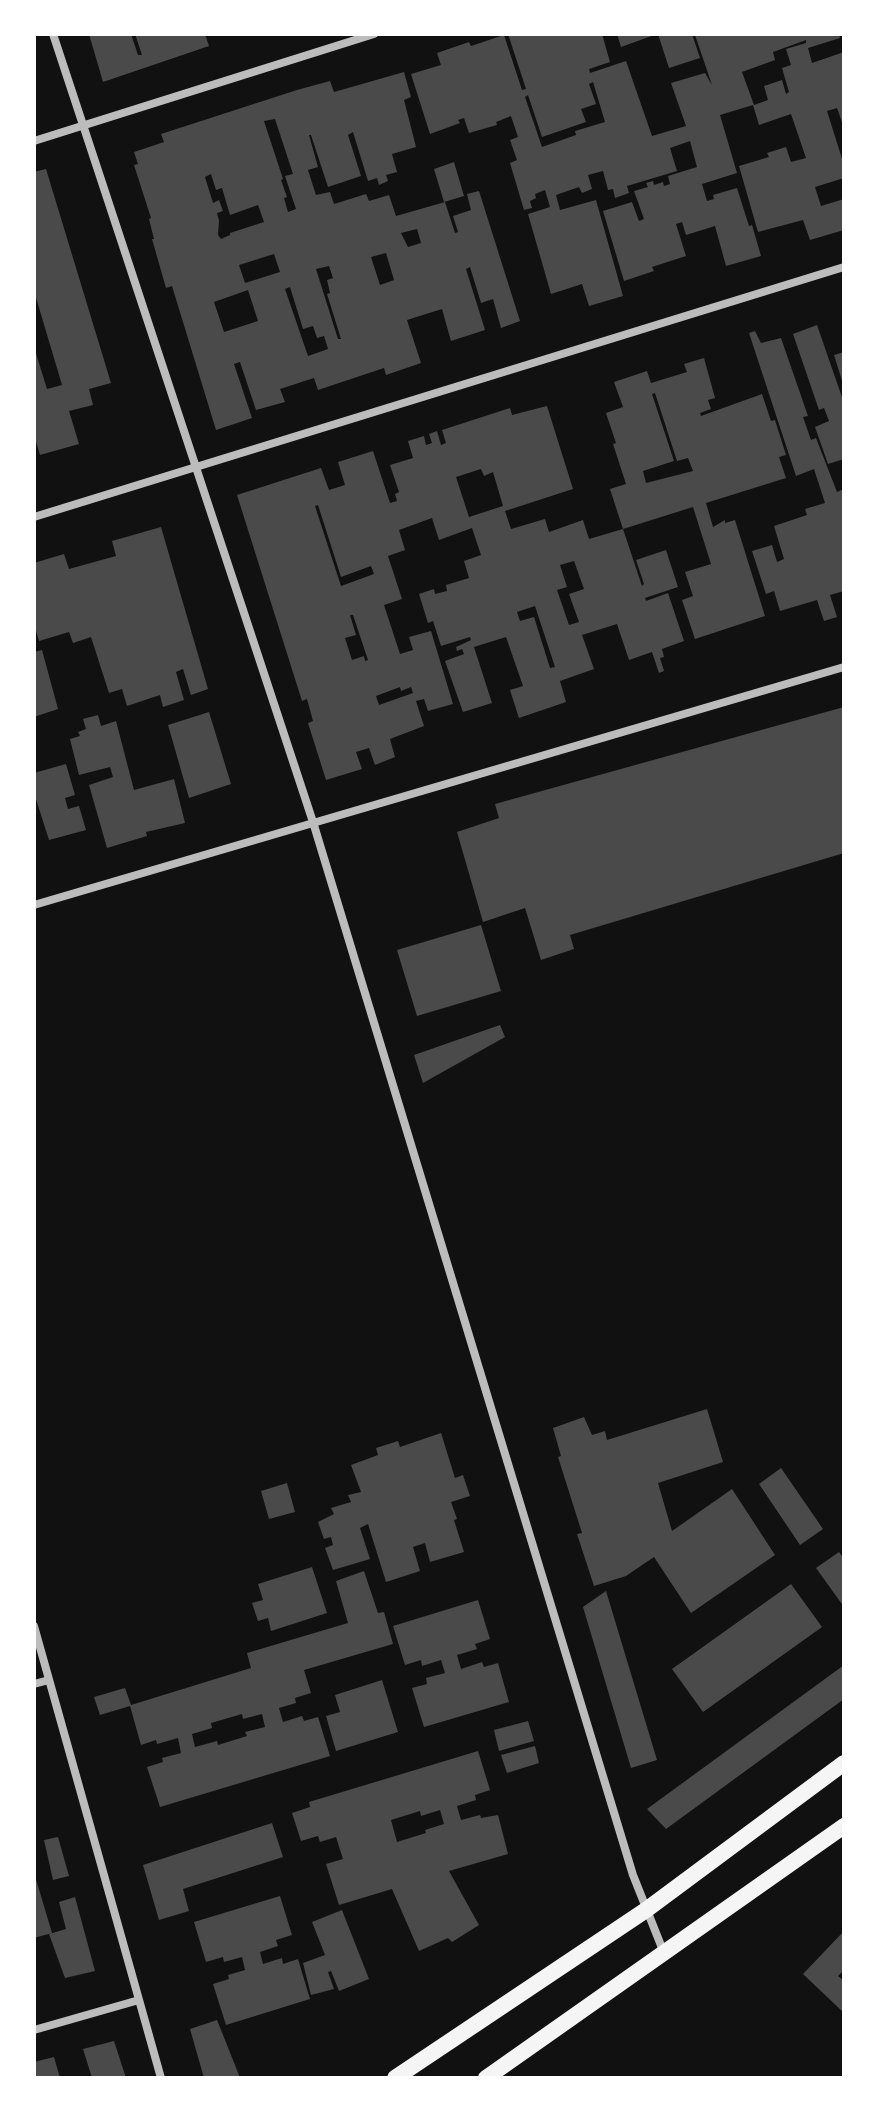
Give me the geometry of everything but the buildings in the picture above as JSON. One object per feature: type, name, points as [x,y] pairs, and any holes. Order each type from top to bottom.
[{"type":"main road","points":[[395,2078],[646,1910],[844,1763]]},
{"type":"main road","points":[[486,2078],[844,1826]]},
{"type":"street","points":[[53,34],[313,822],[633,1875],[664,1953]]},
{"type":"street","points":[[34,141],[374,34]]},
{"type":"street","points":[[34,517],[844,267]]},
{"type":"street","points":[[34,905],[844,667]]},
{"type":"street","points":[[34,1626],[161,2078]]},
{"type":"street","points":[[34,1684],[49,1680]]},
{"type":"street","points":[[34,2030],[139,2000]]}]
